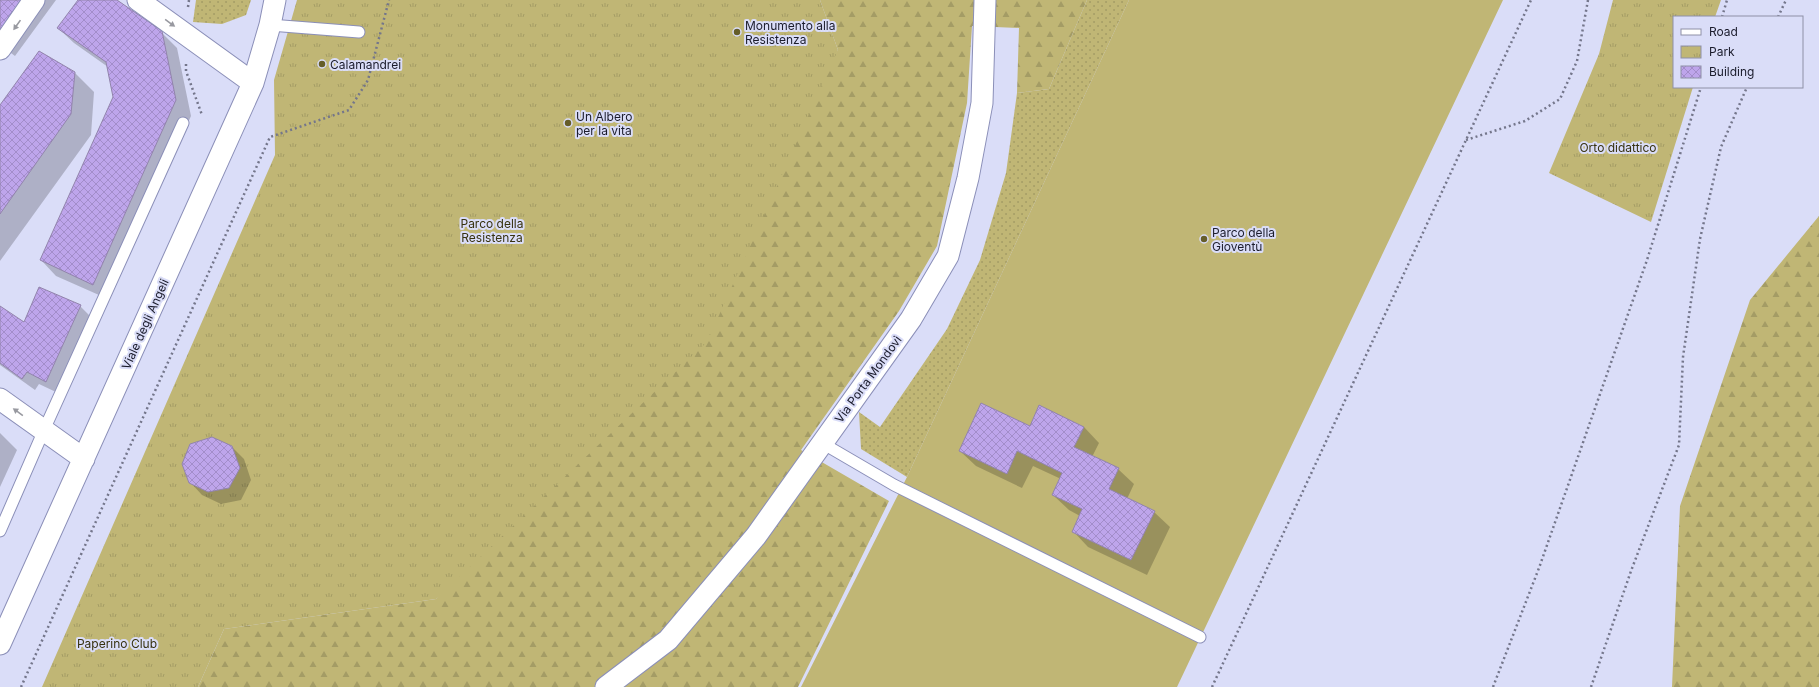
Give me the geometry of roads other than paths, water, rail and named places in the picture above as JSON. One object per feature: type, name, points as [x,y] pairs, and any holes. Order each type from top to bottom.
[{"type":"street","points":[[0,50],[34,0]]},
{"type":"street","name":"Viale degli Angeli","points":[[0,644],[253,83],[270,25],[275,0]]},
{"type":"street","name":"Via Porta Mondovì","points":[[606,687],[668,640],[756,536],[911,319],[948,256],[968,178],[982,103],[986,0]]},
{"type":"street","points":[[149,4],[253,83]]},
{"type":"street","points":[[0,399],[84,459]]},
{"type":"lane","points":[[270,25],[359,32]]},
{"type":"lane","points":[[0,531],[183,123]]},
{"type":"lane","points":[[822,443],[894,485],[1200,637]]},
{"type":"place","name":"Monumento alla Resistenza","points":[[737,32]]},
{"type":"place","name":"Calamandrei","points":[[322,64]]},
{"type":"place","name":"Un Albero per la vita","points":[[568,123]]},
{"type":"place","name":"Parco della Gioventù","points":[[1204,239]]},
{"type":"park label","name":"Orto didattico","points":[[1618,147]]},
{"type":"park label","name":"Parco della Resistenza","points":[[492,230]]},
{"type":"park label","name":"Paperino Club","points":[[117,643]]}]
